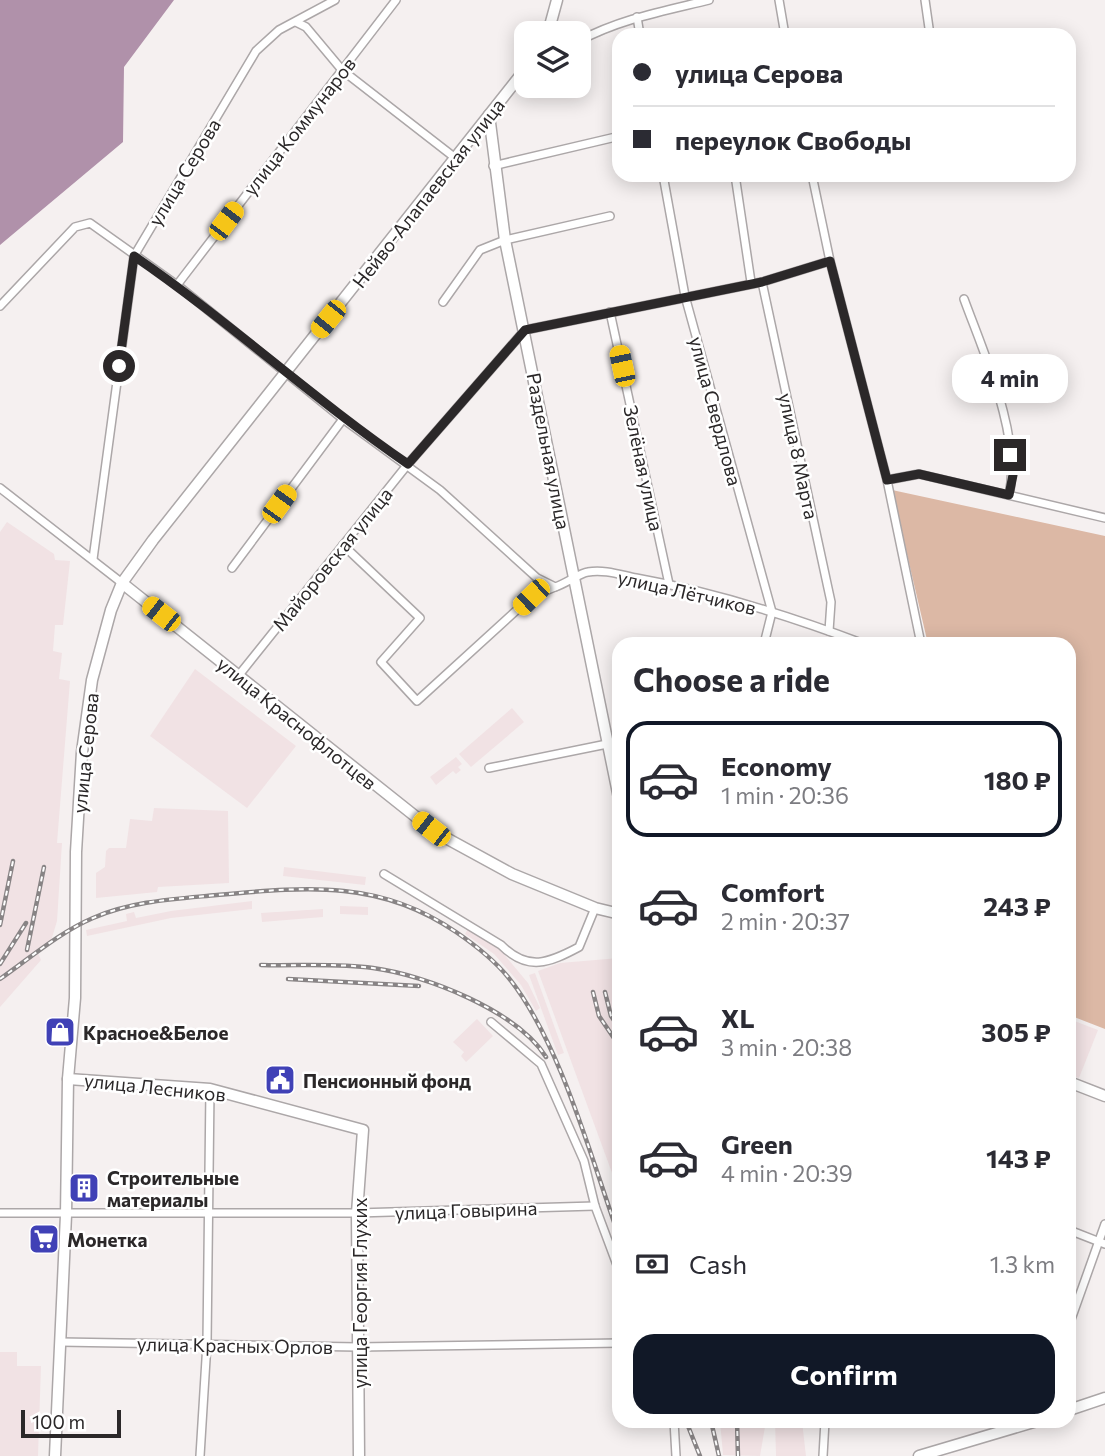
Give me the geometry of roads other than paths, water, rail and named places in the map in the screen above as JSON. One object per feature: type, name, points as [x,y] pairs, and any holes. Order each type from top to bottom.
[{"type":"street","name":"улица Серова","points":[[93,559],[134,256],[256,51],[276,32],[335,0]]},
{"type":"street","name":"улица Коммунаров","points":[[177,285],[396,0]]},
{"type":"street","points":[[551,21],[557,0]]},
{"type":"street","points":[[591,35],[637,17],[709,0]]},
{"type":"street","points":[[779,0],[784,28]]},
{"type":"street","points":[[925,0],[929,28]]},
{"type":"street","points":[[637,17],[639,28]]},
{"type":"street","points":[[296,22],[306,27],[342,70],[454,157]]},
{"type":"street","name":"Нейво-Алапаевская улица","points":[[122,583],[514,83]]},
{"type":"street","name":"Раздельная улица","points":[[489,115],[493,166],[505,240],[612,767]]},
{"type":"street","points":[[493,166],[612,138]]},
{"type":"street","name":"улица Свердлова","points":[[664,182],[685,296],[772,612],[766,637]]},
{"type":"street","points":[[736,182],[751,282]]},
{"type":"street","points":[[813,182],[830,261],[887,480],[920,637]]},
{"type":"street","points":[[443,302],[481,250],[505,240],[610,216]]},
{"type":"street","points":[[0,306],[75,227],[90,223],[177,285],[343,419],[408,464],[523,567],[555,587]]},
{"type":"street","points":[[525,330],[751,282],[762,282],[830,261]]},
{"type":"street","name":"улица 8 Марта","points":[[762,282],[831,602],[829,631]]},
{"type":"street","points":[[964,299],[1003,414],[1013,475],[1009,495]]},
{"type":"street","name":"Зелёная улица","points":[[610,312],[669,584]]},
{"type":"street","name":"Майоровская улица","points":[[239,675],[408,464],[525,330]]},
{"type":"street","points":[[232,568],[343,419]]},
{"type":"street","points":[[887,480],[919,474],[1105,517]]},
{"type":"street","name":"улица Краснофлотцев","points":[[0,488],[435,832],[512,874],[595,908],[612,912]]},
{"type":"street","name":"улица Лётчиков","points":[[343,545],[420,618],[381,662],[417,701],[531,597],[574,581],[585,572],[598,571],[669,584],[772,612],[845,637]]},
{"type":"street","name":"улица Серова","points":[[55,1456],[66,1215],[68,1079],[75,998],[76,852],[85,731],[92,680],[122,583]]},
{"type":"street","points":[[489,768],[612,745]]},
{"type":"street","points":[[384,874],[501,945],[515,959],[531,962],[548,962],[579,947],[595,908]]},
{"type":"street","points":[[491,1022],[541,1064],[584,1161],[595,1206],[612,1252]]},
{"type":"street","name":"улица Лесников","points":[[68,1079],[210,1089],[363,1130]]},
{"type":"street","points":[[1076,1085],[1105,1096]]},
{"type":"street","points":[[200,1456],[207,1343],[210,1089]]},
{"type":"street","name":"улица Георгия Глухих","points":[[359,1456],[358,1213],[363,1130]]},
{"type":"street","name":"улица Говырина","points":[[0,1213],[358,1213],[595,1206]]},
{"type":"street","points":[[1076,1307],[1102,1242],[1105,1224]]},
{"type":"street","points":[[1076,1233],[1102,1242]]},
{"type":"street","name":"улица Красных Орлов","points":[[60,1342],[358,1347],[612,1343]]},
{"type":"street","points":[[1076,1408],[1105,1398]]},
{"type":"street","points":[[674,1428],[676,1456]]},
{"type":"street","points":[[823,1456],[825,1428]]},
{"type":"street","points":[[919,1456],[1013,1428]]},
{"type":"railway","points":[[0,925],[13,861]]},
{"type":"railway","points":[[27,950],[44,867]]},
{"type":"railway","points":[[0,979],[81,924],[108,912],[138,904],[250,892],[311,889],[370,895],[399,903],[427,915],[477,947],[503,971],[527,1004],[559,1068],[612,1216]]},
{"type":"railway","points":[[0,964],[26,923]]},
{"type":"railway","points":[[261,965],[359,966],[418,978],[492,1010],[532,1040],[546,1057]]},
{"type":"railway","points":[[288,979],[419,986]]},
{"type":"railway","points":[[593,992],[599,1016],[612,1035]]},
{"type":"railway","points":[[605,992],[612,1017]]},
{"type":"railway","points":[[689,1428],[700,1456]]},
{"type":"railway","points":[[713,1428],[719,1456]]},
{"type":"railway","points":[[737,1428],[738,1456]]},
{"type":"place","name":"Красное&Белое","points":[[60,1032]]},
{"type":"place","name":"Пенсионный фонд","points":[[280,1080]]},
{"type":"place","name":"Строительные материалы","points":[[84,1188]]},
{"type":"place","name":"Монетка","points":[[44,1239]]}]
